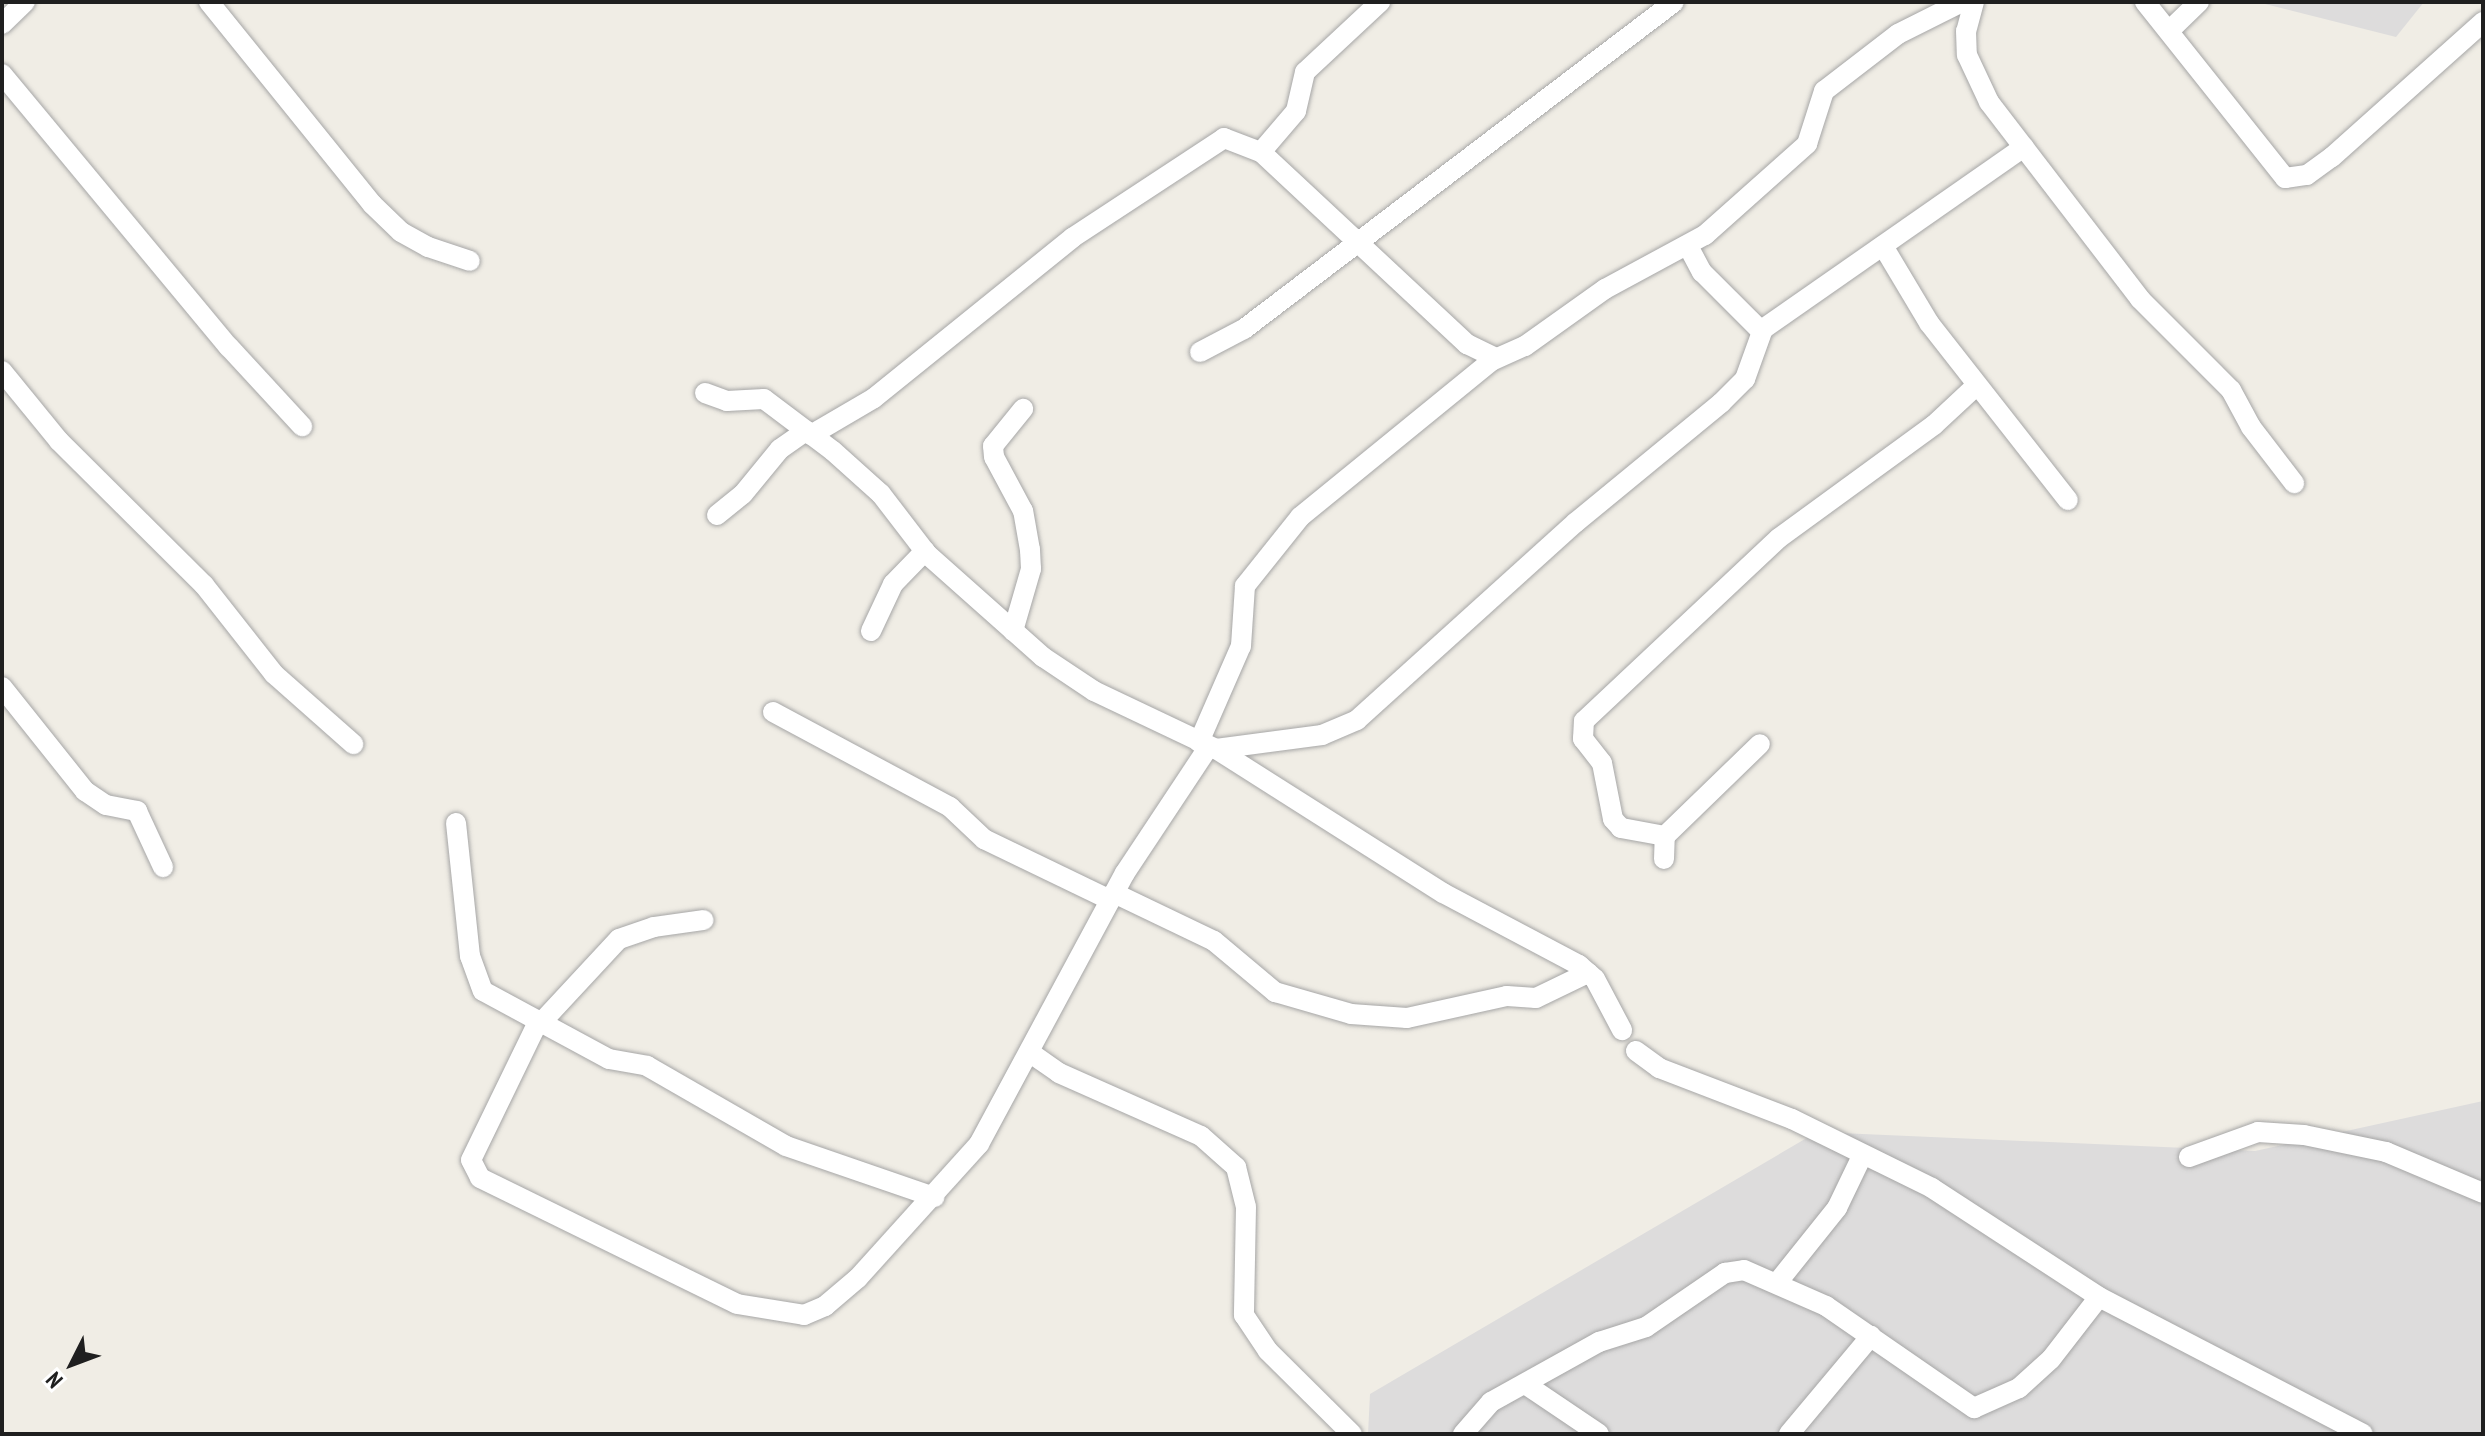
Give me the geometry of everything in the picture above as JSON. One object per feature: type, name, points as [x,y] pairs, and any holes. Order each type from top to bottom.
[{"type":"street","points":[[2,24],[25,2]]},
{"type":"street","points":[[209,2],[372,204],[428,247],[470,261]]},
{"type":"street","points":[[1261,152],[1296,111],[1305,72],[1380,2]]},
{"type":"street","points":[[1200,352],[1244,329],[1355,241],[1525,119],[1674,2]]},
{"type":"street","points":[[704,920],[654,927],[619,939],[538,1024],[471,1160],[473,1170],[480,1178],[737,1304],[780,1315],[804,1315],[825,1306],[934,1197],[979,1144],[1032,1054],[1112,896],[1208,746],[1210,708],[1241,646],[1242,602],[1252,573],[1300,517],[1496,358],[1525,346],[1605,289],[1688,246],[1807,144],[1824,91],[1934,7],[1962,2]]},
{"type":"street","points":[[1974,2],[1966,31],[1967,55],[1989,102],[2140,299],[2231,390],[2251,427],[2294,483]]},
{"type":"street","points":[[2145,2],[2171,29],[2272,168],[2295,178],[2332,157],[2483,22]]},
{"type":"street","points":[[2171,29],[2199,2]]},
{"type":"street","points":[[2,74],[229,347],[302,426]]},
{"type":"street","points":[[717,515],[743,494],[780,449],[849,417],[1049,256],[1212,143],[1239,140],[1261,152],[1467,344],[1496,358]]},
{"type":"street","points":[[1208,746],[1322,735],[1357,720],[1575,523],[1721,403],[1745,379],[1761,331],[2024,147]]},
{"type":"street","points":[[1688,246],[1702,272],[1761,331]]},
{"type":"street","points":[[1883,246],[1929,323],[2068,500]]},
{"type":"street","points":[[2,371],[59,441],[204,585],[274,674],[353,744]]},
{"type":"street","points":[[1665,836],[1621,828],[1613,819],[1602,763],[1583,739],[1584,721],[1779,538],[1934,425],[1976,386]]},
{"type":"street","points":[[705,393],[727,401],[764,399],[881,494],[925,551],[1013,631],[1094,691],[1208,746],[1443,893],[1556,950],[1588,973],[1622,1030]]},
{"type":"street","points":[[1013,631],[1031,569],[1030,550],[1023,511],[994,457],[993,446],[1023,409]]},
{"type":"street","points":[[871,631],[893,584],[925,551]]},
{"type":"street","points":[[2,687],[85,791],[106,805],[137,811],[163,867]]},
{"type":"street","points":[[773,712],[950,807],[984,839],[1214,941],[1275,992],[1351,1014],[1407,1018],[1507,996],[1536,998],[1588,973]]},
{"type":"street","points":[[1664,859],[1665,836],[1760,744]]},
{"type":"street","points":[[456,823],[475,973],[483,991],[538,1024],[609,1059],[647,1066],[786,1146],[934,1197]]},
{"type":"street","points":[[1636,1051],[1659,1068],[1768,1109],[1932,1188],[2099,1297],[2363,1434]]},
{"type":"street","points":[[1032,1054],[1059,1073],[1201,1136],[1236,1167],[1246,1207],[1244,1315],[1268,1351],[1352,1434]]},
{"type":"street","points":[[2189,1157],[2258,1132],[2304,1135],[2386,1152],[2483,1193]]},
{"type":"street","points":[[1777,1283],[1837,1208],[1862,1156]]},
{"type":"street","points":[[1463,1434],[1491,1402],[1599,1342],[1646,1327],[1725,1273],[1744,1270],[1826,1306],[1974,1408],[2019,1388],[2051,1359],[2099,1297]]},
{"type":"street","points":[[1789,1434],[1871,1336]]},
{"type":"street","points":[[1525,1384],[1599,1434]]},
{"type":"shaded area","points":[[2257,2],[2424,2],[2396,37]]},
{"type":"shaded area","points":[[2483,1101],[2483,1434],[1368,1434],[1370,1394],[1817,1132],[2255,1151]]}]
